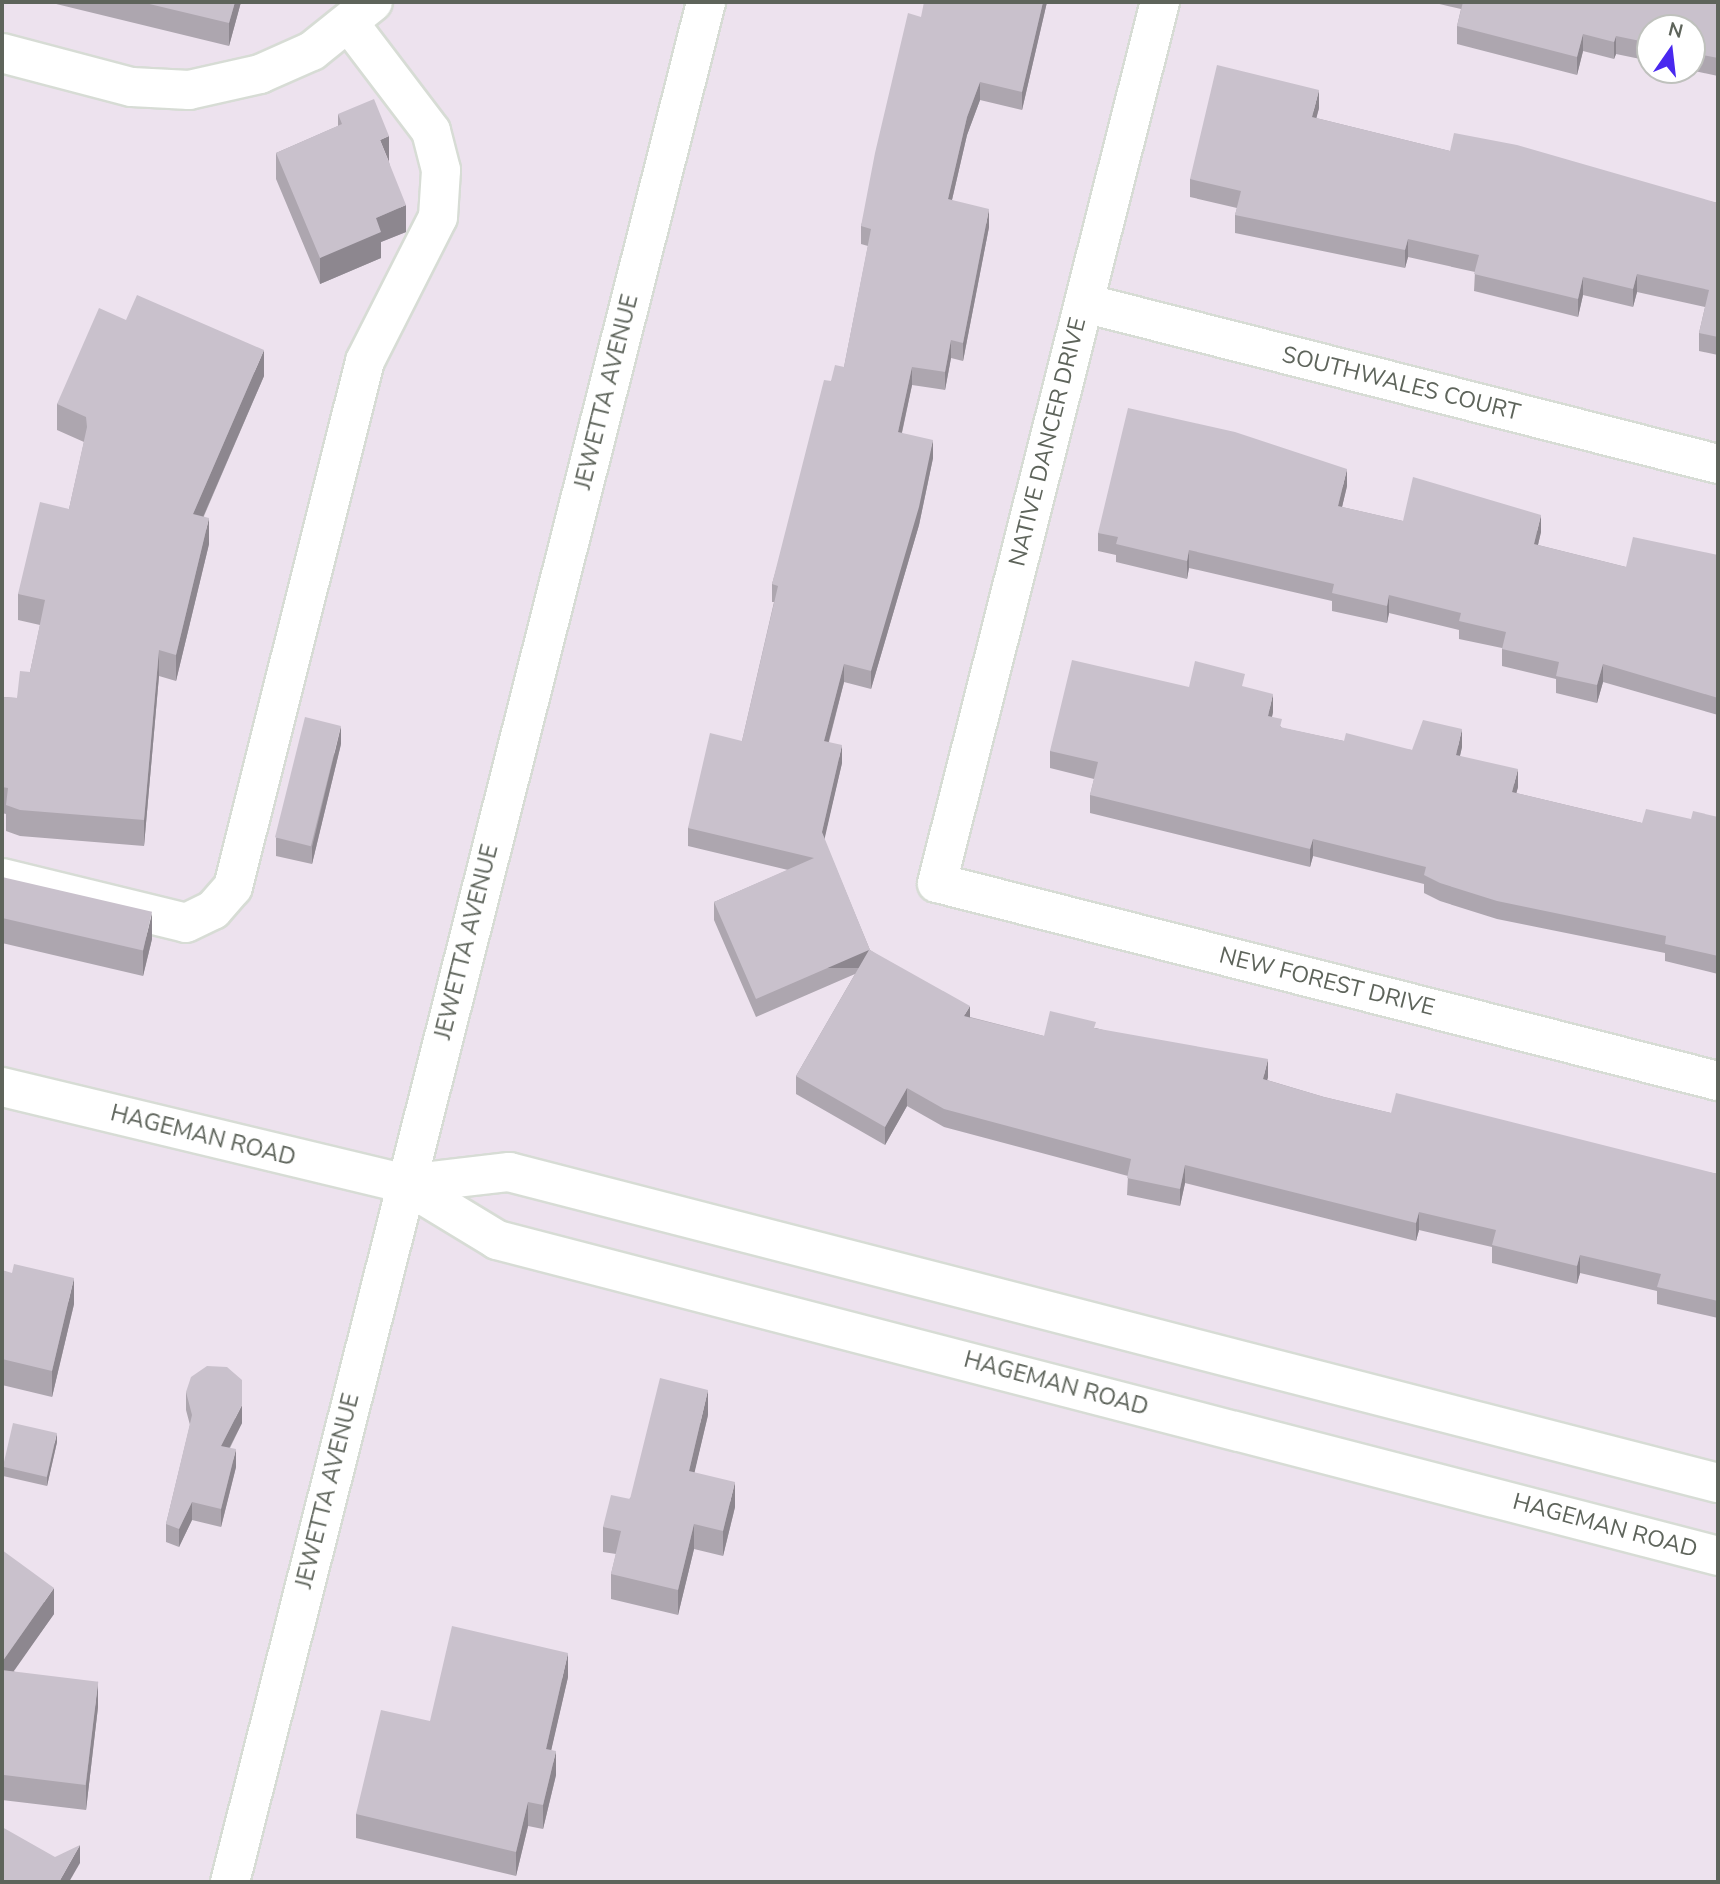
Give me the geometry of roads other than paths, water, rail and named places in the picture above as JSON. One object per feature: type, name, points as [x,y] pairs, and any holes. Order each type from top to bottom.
[{"type":"street","name":"NATIVE DANCER DRIVE","points":[[937,883],[1160,2]]},
{"type":"street","name":"JEWETTA AVENUE","points":[[230,1882],[698,4]]},
{"type":"street","points":[[2,53],[132,87],[189,90],[260,74],[312,51],[361,12],[432,131],[441,170],[438,217],[365,360],[233,887],[213,910],[186,923],[2,878]]},
{"type":"street","name":"SOUTHWALES COURT","points":[[1084,303],[1718,464]]},
{"type":"street","name":"NEW FOREST DRIVE","points":[[937,883],[1718,1081]]},
{"type":"street","name":"HAGEMAN ROAD","points":[[2,1087],[405,1185],[497,1240],[1718,1556]]},
{"type":"street","name":"HAGEMAN ROAD","points":[[405,1185],[509,1172],[1718,1483]]}]
